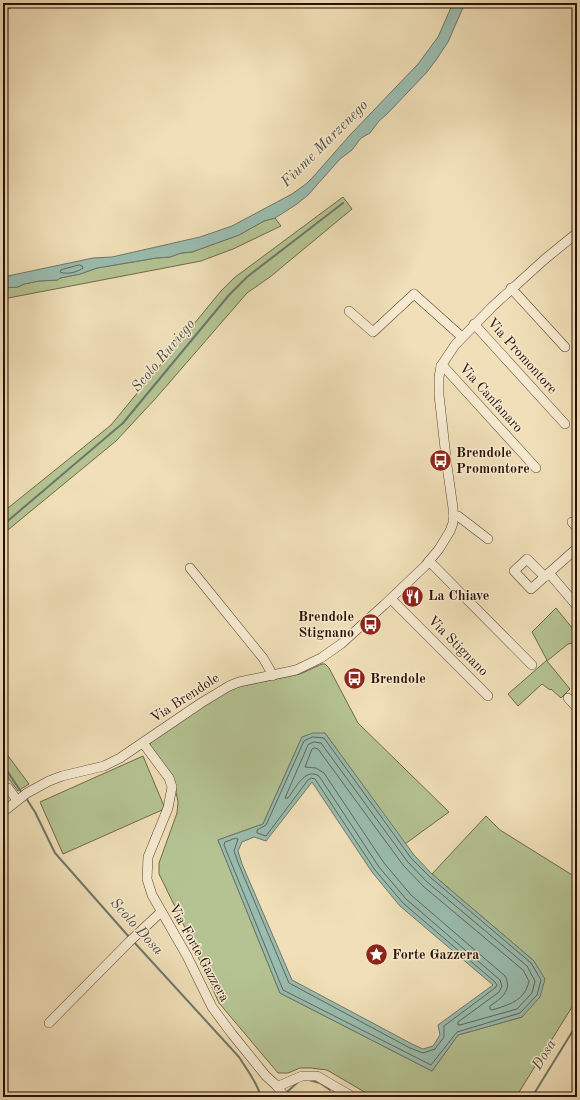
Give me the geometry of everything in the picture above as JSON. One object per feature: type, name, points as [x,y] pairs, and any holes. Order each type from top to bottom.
[{"type":"street","points":[[3,7],[9,3]]},
{"type":"street","name":"Via Brendole","points":[[3,812],[22,796],[43,784],[62,776],[112,763],[220,690],[239,682],[296,670],[311,664],[334,650],[391,599],[429,561],[439,549],[452,528],[453,516],[439,395],[439,377],[441,366],[462,337],[474,324],[511,288],[577,233]]},
{"type":"street","points":[[511,288],[565,347]]},
{"type":"street","points":[[349,311],[373,332],[414,294],[462,337]]},
{"type":"street","name":"Via Promontore","points":[[474,324],[565,424]]},
{"type":"street","name":"Via Canfanaro","points":[[441,366],[444,367],[536,468]]},
{"type":"street","points":[[453,516],[458,516],[488,539]]},
{"type":"street","points":[[577,548],[547,575],[577,606]]},
{"type":"street","points":[[429,561],[532,665]]},
{"type":"street","points":[[190,568],[263,658],[272,676]]},
{"type":"street","name":"Via Stignano","points":[[391,599],[488,696]]},
{"type":"street","points":[[568,698],[577,708]]},
{"type":"street","name":"Via Forte Gazzera","points":[[143,743],[169,778],[172,787],[168,808],[148,857],[147,879],[152,895],[221,1020],[285,1097]]},
{"type":"street","points":[[8,788],[22,796]]},
{"type":"street","points":[[49,1023],[131,940],[161,912]]},
{"type":"street","points":[[276,1085],[281,1085],[302,1076],[317,1076],[353,1097]]},
{"type":"green space","points":[[343,197],[352,209],[270,277],[247,293],[156,398],[116,441],[3,534],[3,512],[111,425],[221,291],[234,278]]},
{"type":"green space","points":[[275,218],[281,226],[233,249],[201,261],[3,299],[3,288],[18,287],[24,284],[39,281],[57,280],[97,268],[170,257],[181,253],[192,252],[239,235],[264,221]]},
{"type":"green space","points":[[556,608],[577,634],[577,642],[568,644],[547,661],[570,689],[561,698],[551,689],[550,690],[542,684],[518,706],[508,694],[547,660],[532,632]]},
{"type":"green space","points":[[325,664],[329,668],[358,723],[449,812],[405,844],[325,733],[302,737],[263,824],[218,840],[280,993],[432,1071],[458,1035],[522,1017],[534,961],[432,874],[486,816],[500,830],[577,878],[577,999],[516,1097],[373,1097],[327,1070],[300,1068],[288,1073],[278,1073],[219,1003],[159,874],[159,863],[177,813],[178,802],[173,777],[150,746],[150,743],[204,704],[233,688],[300,674]]},
{"type":"green space","points":[[3,749],[29,784],[18,791],[3,771]]},
{"type":"green space","points":[[143,756],[164,806],[162,810],[63,854],[40,802]]},
{"type":"water","points":[[453,3],[465,3],[448,42],[427,72],[379,121],[370,133],[361,138],[352,150],[340,159],[308,195],[275,218],[264,221],[239,235],[192,252],[181,253],[170,257],[97,268],[80,274],[60,278],[58,280],[39,281],[24,284],[18,287],[3,288],[3,277],[93,258],[112,257],[200,237],[232,226],[292,194],[313,177],[350,135],[418,64],[438,37]]},
{"type":"water","points":[[313,733],[325,733],[414,855],[432,874],[534,961],[545,979],[540,997],[522,1017],[458,1035],[432,1071],[280,993],[218,840],[263,824],[302,737]],"holes":[[[312,782],[372,872],[400,906],[493,985],[438,1025],[440,1035],[433,1046],[423,1049],[412,1044],[292,980],[242,864],[238,851],[242,842],[254,837],[266,841]]]},
{"type":"waterway","name":"Scolo Ruviego","points":[[3,525],[123,423],[229,295],[247,277],[343,203]]},
{"type":"waterway","name":"Scolo Dosa","points":[[3,765],[22,793]]},
{"type":"waterway","name":"Scolo Dosa","points":[[26,798],[35,812],[55,853],[130,938]]},
{"type":"waterway","name":"Scolo Dosa","points":[[133,941],[239,1057],[254,1081],[261,1097]]},
{"type":"waterway","name":"Dosa","points":[[532,1097],[577,1024]]},
{"type":"waterway","name":"Dosa","points":[[309,1080],[320,1083],[330,1090]]},
{"type":"waterway","name":"Dosa","points":[[286,1093],[298,1082]]},
{"type":"waterway","name":"Dosa","points":[[337,1094],[343,1097]]},
{"type":"place","name":"Brendole Promontore","points":[[440,461]]},
{"type":"place","name":"La Chiave","points":[[413,596]]},
{"type":"place","name":"Brendole Stignano","points":[[370,625]]},
{"type":"place","name":"Brendole","points":[[355,679]]},
{"type":"place","name":"Forte Gazzera","points":[[377,955]]},
{"type":"water label","name":"Fiume Marzenego","points":[[325,144]]}]
